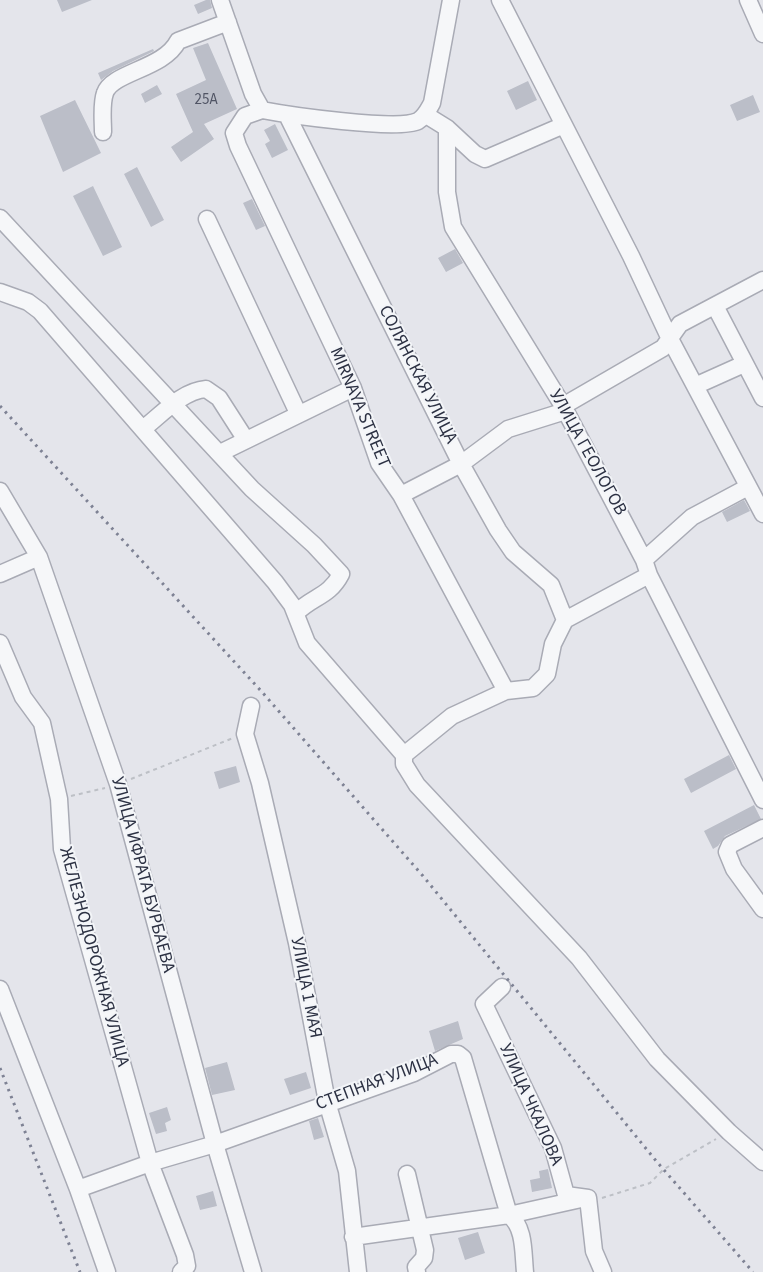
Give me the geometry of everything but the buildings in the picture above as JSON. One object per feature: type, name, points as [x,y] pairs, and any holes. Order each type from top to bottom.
[{"type":"street","points":[[220,0],[253,94],[262,110],[287,115],[398,125],[418,121],[426,115],[432,103],[451,0]]},
{"type":"street","points":[[500,0],[669,337],[763,514]]},
{"type":"street","points":[[748,0],[763,34]]},
{"type":"street","points":[[103,132],[104,94],[111,85],[164,58],[173,51],[178,41],[228,22]]},
{"type":"street","name":"MIRNAYA STREET","points":[[262,110],[245,116],[234,133],[238,146],[353,388],[379,463],[400,495],[506,691]]},
{"type":"street","name":"СОЛЯНСКАЯ УЛИЦА","points":[[287,115],[461,464],[498,530],[513,552],[551,585],[565,620]]},
{"type":"street","points":[[426,115],[447,128],[475,154],[485,159],[564,125]]},
{"type":"street","name":"УЛИЦА ГЕОЛОГОВ","points":[[447,128],[447,192],[453,227],[563,406],[757,773],[763,800]]},
{"type":"street","points":[[0,204],[5,223],[252,488],[314,545],[341,574],[331,590],[311,600],[296,613]]},
{"type":"street","points":[[207,219],[298,413]]},
{"type":"street","points":[[400,495],[461,464],[508,429],[559,414],[563,406],[663,348],[680,324],[763,280]]},
{"type":"street","points":[[0,292],[28,302],[40,310],[144,428],[275,582],[296,613],[307,643],[404,755],[404,764],[417,785],[579,958],[657,1059],[729,1132],[763,1162]]},
{"type":"street","points":[[715,306],[763,398]]},
{"type":"street","points":[[695,386],[744,364]]},
{"type":"street","points":[[220,453],[298,413],[353,388]]},
{"type":"street","points":[[144,428],[194,390],[206,389],[219,398],[246,440]]},
{"type":"street","points":[[404,755],[452,716],[506,691],[534,688],[544,679],[549,668],[552,644],[565,620],[647,568],[692,517],[748,487]]},
{"type":"street","name":"УЛИЦА ИФРАТА БУРБАЕВА","points":[[0,491],[39,557],[118,784],[215,1144],[252,1272]]},
{"type":"street","points":[[0,574],[39,557]]},
{"type":"street","name":"ЖЕЛЕЗНОДОРОЖНАЯ УЛИЦА","points":[[0,643],[23,697],[42,723],[59,799],[62,849],[150,1163],[185,1255],[187,1266],[181,1272]]},
{"type":"street","points":[[245,734],[252,706]]},
{"type":"street","name":"УЛИЦА 1 МАЯ","points":[[245,734],[260,783],[297,943],[327,1102],[347,1171],[358,1272]]},
{"type":"street","points":[[763,828],[730,845],[727,852],[734,869],[763,909]]},
{"type":"street","name":"УЛИЦА ЧКАЛОВА","points":[[502,987],[484,1004],[553,1148],[566,1195],[588,1198]]},
{"type":"street","points":[[0,989],[78,1189],[107,1272]]},
{"type":"street","name":"СТЕПНАЯ УЛИЦА","points":[[78,1189],[150,1163],[215,1144],[327,1102],[414,1073],[451,1054],[458,1054],[463,1058],[508,1215],[516,1221],[520,1229],[525,1272]]},
{"type":"street","points":[[407,1174],[426,1250],[424,1258],[416,1267],[417,1272]]},
{"type":"street","points":[[353,1237],[508,1215],[588,1198],[594,1251],[603,1272]]},
{"type":"path","points":[[59,799],[118,784],[245,734]]},
{"type":"path","points":[[588,1198],[598,1200],[650,1183],[664,1169],[729,1132]]},
{"type":"railway","points":[[0,406],[262,692],[423,876],[657,1162],[753,1272]]},
{"type":"railway","points":[[0,1068],[80,1272]]}]
